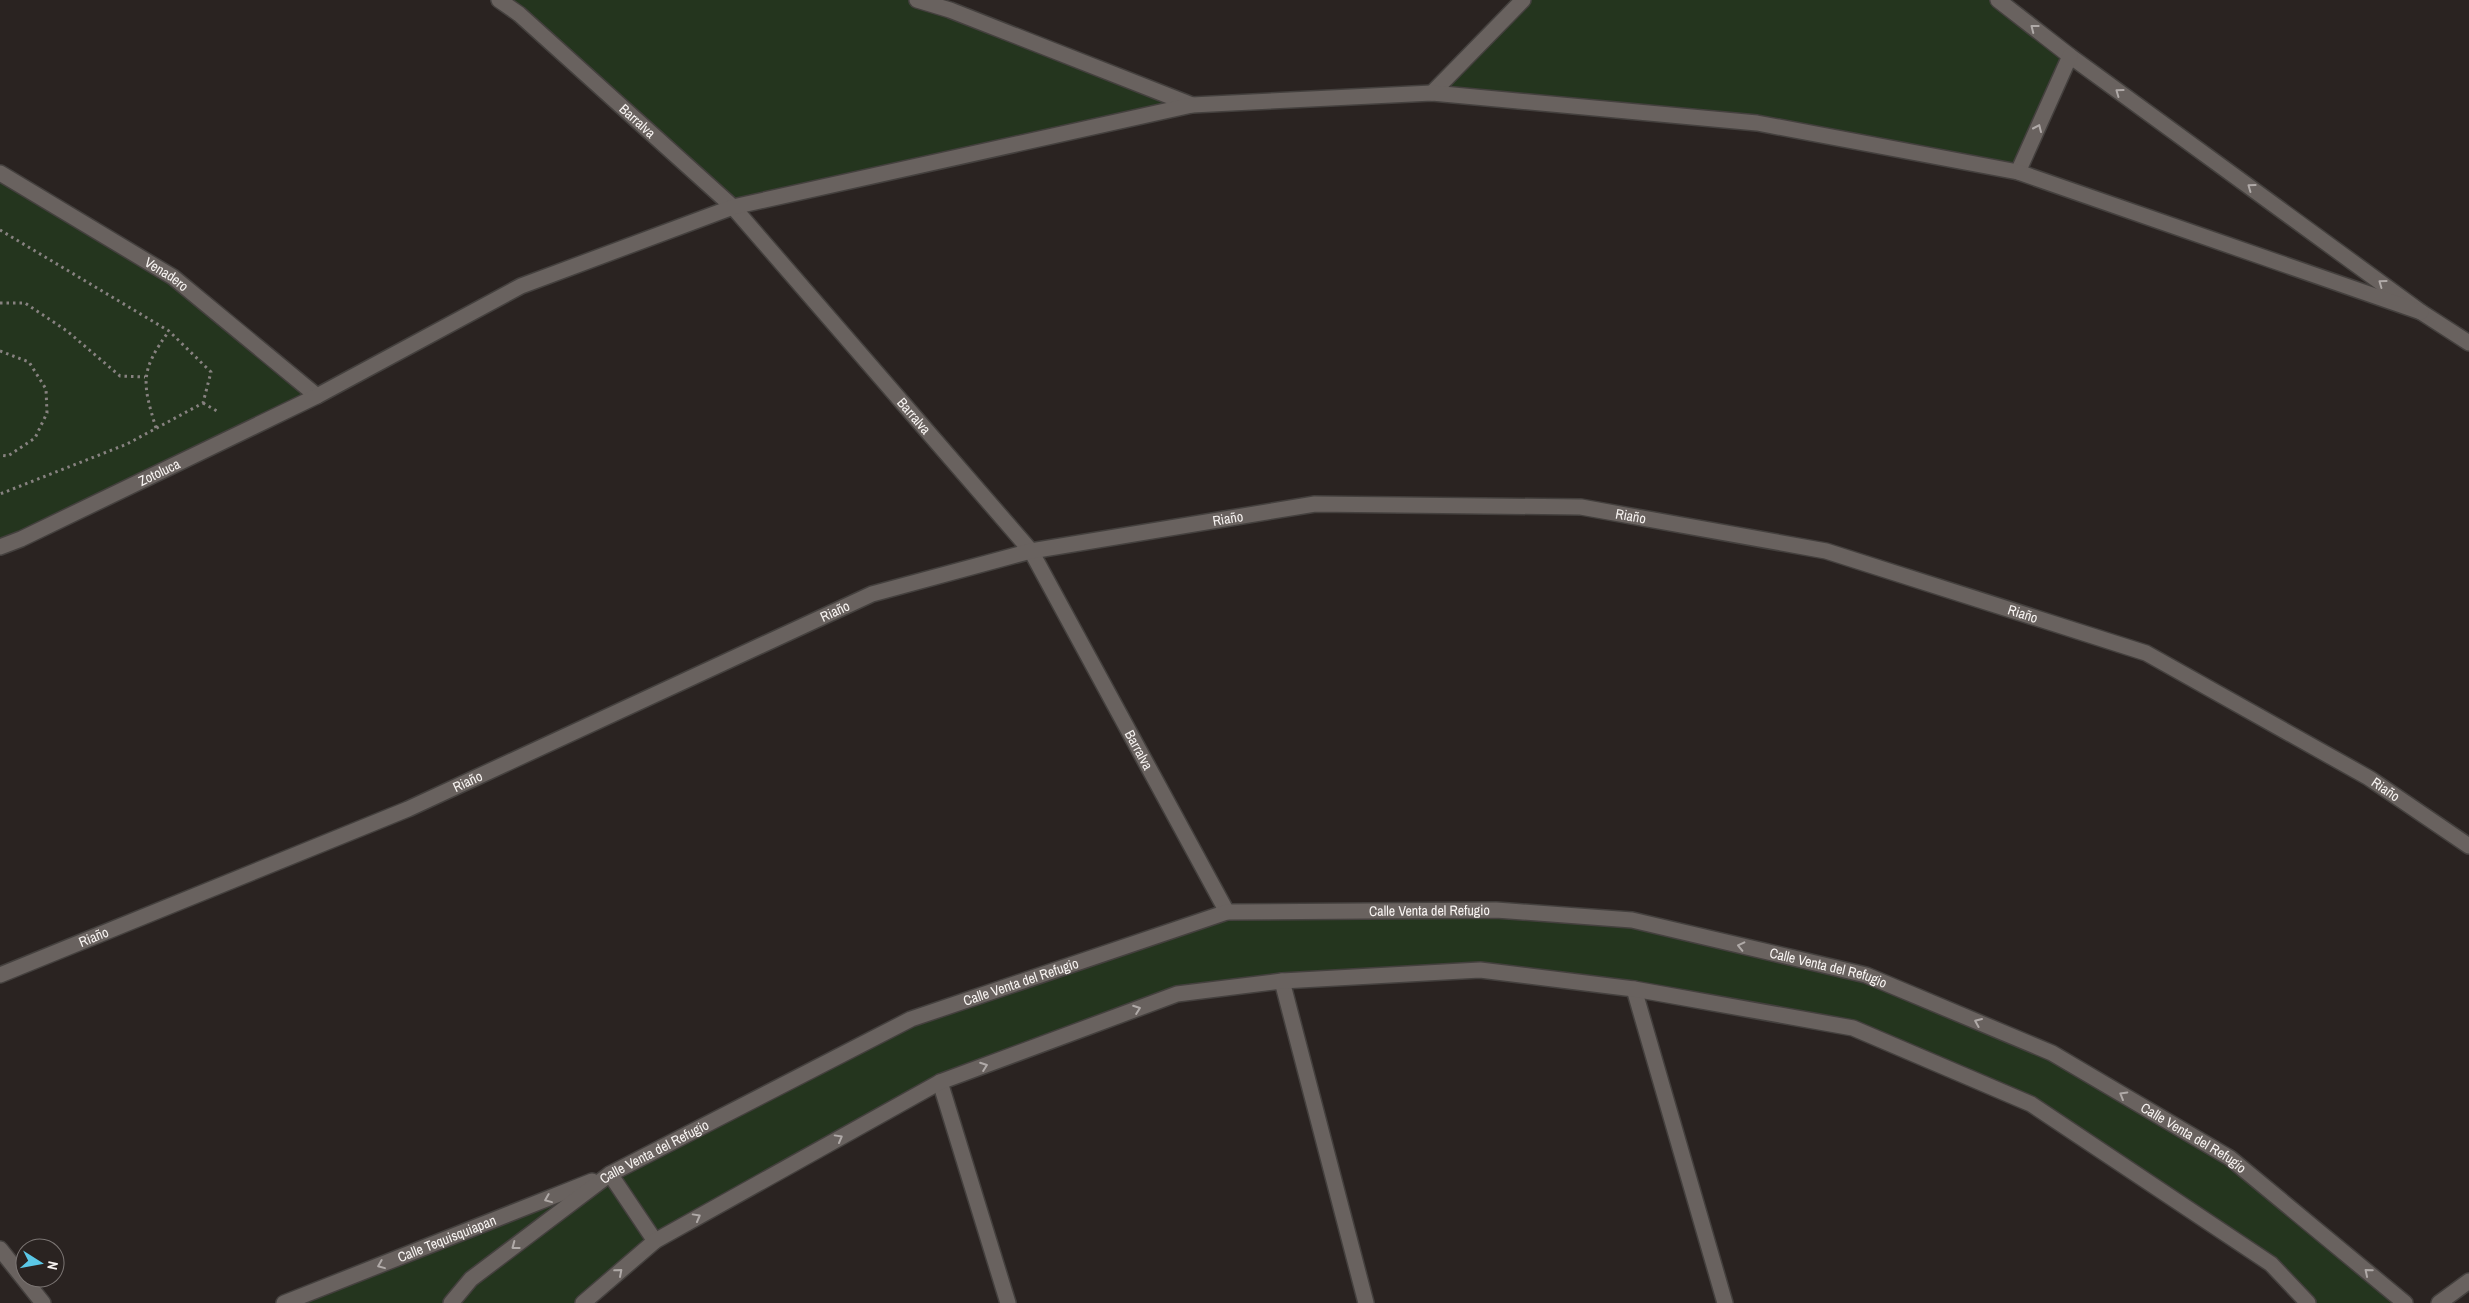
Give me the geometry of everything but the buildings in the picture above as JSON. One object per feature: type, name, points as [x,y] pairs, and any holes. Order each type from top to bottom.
[{"type":"street","name":"Barralva","points":[[499,0],[522,7],[733,207],[1031,551],[1227,912]]},
{"type":"street","points":[[917,0],[954,5],[1192,105],[1432,93],[1757,123],[2018,172],[2421,312]]},
{"type":"street","points":[[1432,93],[1523,0]]},
{"type":"street","points":[[1998,0],[2070,56],[2421,312],[2469,343]]},
{"type":"street","points":[[2018,172],[2070,56]]},
{"type":"street","name":"Zotoluca","points":[[0,547],[21,539],[317,396],[521,286],[733,207],[1192,105]]},
{"type":"street","name":"Venadero","points":[[0,173],[173,277],[317,396]]},
{"type":"street","name":"Riaño","points":[[0,975],[408,809],[872,594],[1031,551],[1315,504],[1581,507],[1826,551],[2146,653],[2369,778],[2469,846]]},
{"type":"street","name":"Calle Venta del Refugio","points":[[451,1303],[471,1279],[610,1174],[911,1019],[1227,912],[1496,910],[1632,920],[1866,974],[2052,1053],[2230,1158],[2405,1303]]},
{"type":"street","points":[[583,1303],[655,1241],[940,1082],[1177,994],[1282,981],[1480,970],[1634,989],[1853,1028],[2031,1104],[2271,1264],[2308,1303]]},
{"type":"street","points":[[1282,981],[1366,1303]]},
{"type":"street","points":[[1634,989],[1725,1303]]},
{"type":"street","points":[[940,1082],[1008,1303]]},
{"type":"street","points":[[610,1174],[655,1241]]},
{"type":"street","name":"Calle Tequisquiapan","points":[[284,1303],[610,1174]]},
{"type":"street","points":[[0,1249],[43,1303]]},
{"type":"street","points":[[2439,1303],[2469,1281]]},
{"type":"path","points":[[0,230],[169,331],[211,372],[203,404],[127,444],[0,494]]},
{"type":"path","points":[[0,303],[25,302],[67,331],[120,376],[144,377]]},
{"type":"path","points":[[156,428],[149,405],[144,377],[153,354],[169,331]]},
{"type":"path","points":[[0,351],[29,362],[46,389],[47,413],[35,438],[8,456],[0,455]]},
{"type":"green space","points":[[499,0],[917,0],[1192,105],[733,207]]},
{"type":"green space","points":[[1523,0],[1998,0],[2070,56],[2018,172],[1757,123],[1432,93]]},
{"type":"green space","points":[[0,173],[173,277],[317,396],[0,547]]},
{"type":"green space","points":[[1227,912],[1632,920],[1866,975],[2052,1053],[2230,1158],[2405,1303],[2308,1303],[2271,1264],[2031,1104],[1853,1028],[1480,970],[1177,994],[940,1082],[655,1241],[583,1303],[284,1303],[610,1174],[911,1019]]}]
